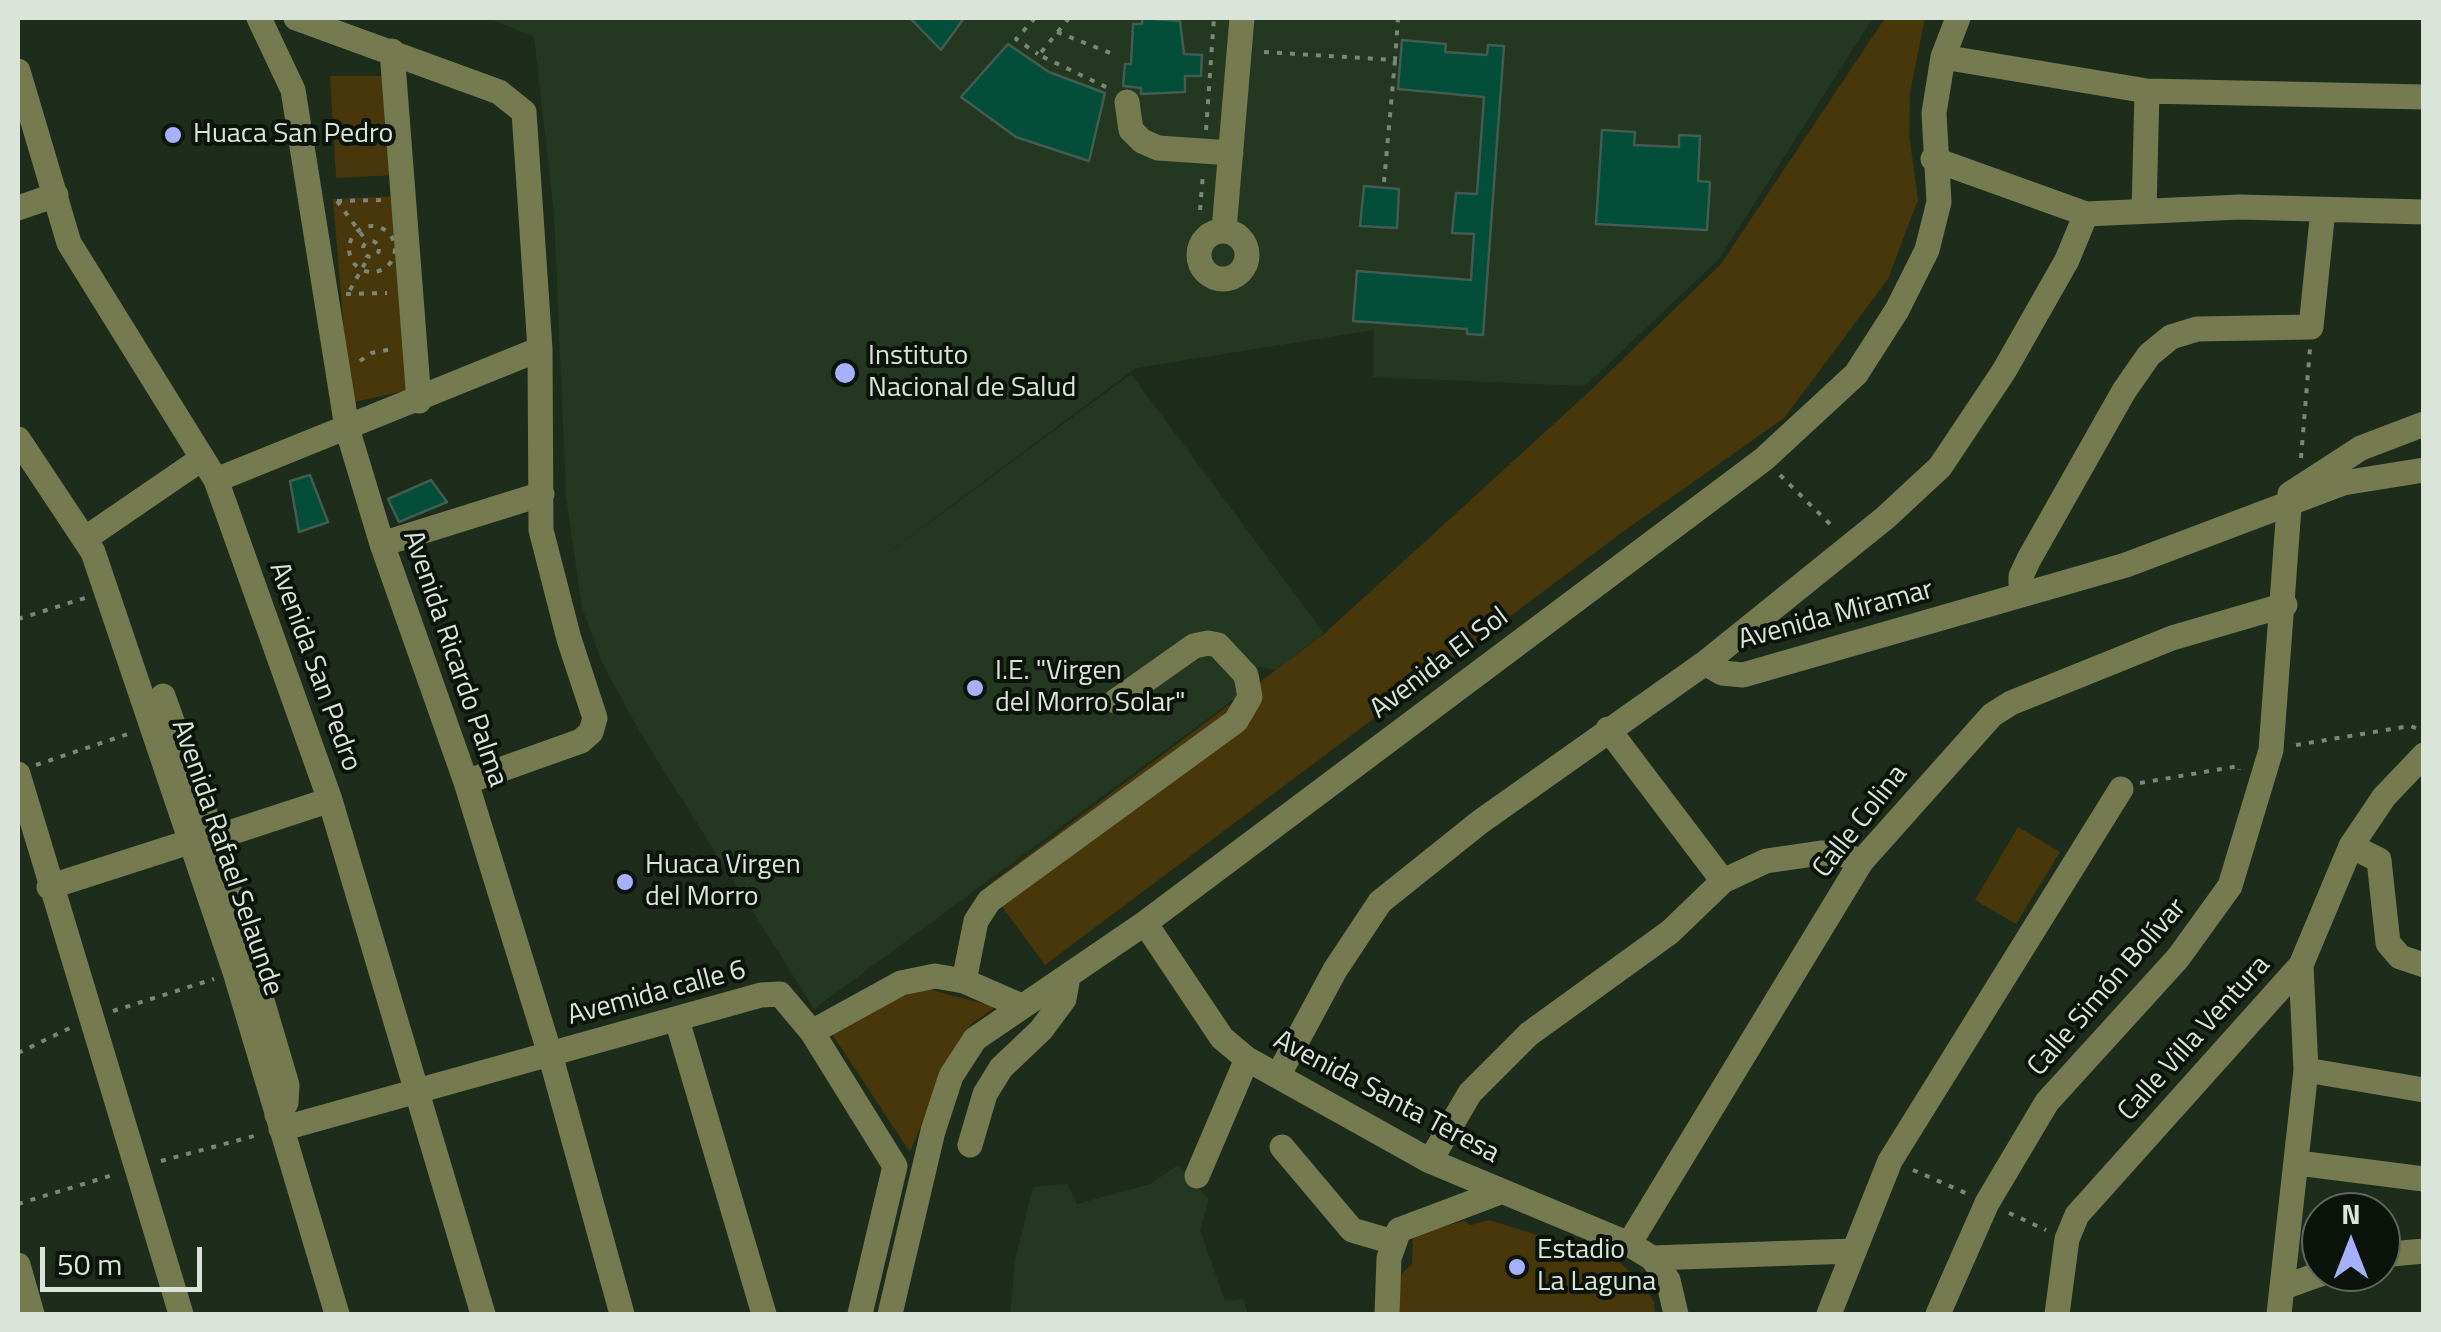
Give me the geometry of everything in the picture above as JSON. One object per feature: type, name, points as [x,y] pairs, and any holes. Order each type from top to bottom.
[{"type":"street","name":"Avenida Ricardo Palma","points":[[258,18],[293,90],[347,428],[382,544],[466,782],[550,1054],[622,1314]]},
{"type":"street","points":[[296,18],[499,92],[524,112],[540,349],[542,530],[550,573],[594,718],[592,732],[581,741],[466,782]]},
{"type":"street","points":[[1224,230],[1242,18]]},
{"type":"street","name":"Avenida El Sol","points":[[890,1314],[951,1076],[975,1039],[1145,922],[1764,459],[1856,374],[1897,310],[1927,250],[1938,202],[1933,159],[1934,114],[1943,56],[1958,18]]},
{"type":"street","points":[[392,51],[420,400]]},
{"type":"street","points":[[1943,56],[2148,91],[2424,97]]},
{"type":"street","name":"Avenida San Pedro","points":[[18,71],[70,243],[208,470],[330,800],[420,1090],[483,1314]]},
{"type":"street","points":[[2144,212],[2148,91]]},
{"type":"street","points":[[1127,102],[1131,130],[1158,148],[1231,153]]},
{"type":"street","points":[[1933,159],[2086,214],[2240,207],[2424,212]]},
{"type":"street","points":[[18,208],[56,195]]},
{"type":"street","points":[[2021,594],[2021,576],[2028,559],[2124,390],[2149,356],[2171,337],[2198,329],[2312,326],[2323,210]]},
{"type":"street","points":[[1705,662],[1851,545],[1940,467],[2004,370],[2066,260],[2086,214]]},
{"type":"street","points":[[86,538],[208,470],[347,428],[540,349]]},
{"type":"street","name":"Avenida Miramar","points":[[1279,1074],[1334,970],[1380,902],[1608,729],[1705,662],[1722,673],[1743,676],[2126,565],[2294,494],[2361,448],[2424,424]]},
{"type":"street","name":"Avenida Rafael Selaunde","points":[[18,438],[86,538],[150,726],[202,840],[235,972],[337,1314]]},
{"type":"street","points":[[2294,494],[2424,470]]},
{"type":"street","points":[[382,544],[542,494]]},
{"type":"street","name":"Calle Simón Bolívar","points":[[1938,1314],[1987,1202],[2047,1102],[2178,958],[2230,886],[2270,750],[2294,494]]},
{"type":"street","name":"Calle Colina","points":[[1629,1244],[1861,862],[1992,715],[2011,703],[2172,638],[2285,606]]},
{"type":"street","points":[[964,981],[976,922],[989,902],[1236,720],[1250,697],[1246,675],[1218,645],[1208,643],[1194,646],[1116,700]]},
{"type":"street","points":[[163,696],[202,840],[287,1085],[279,1122]]},
{"type":"street","points":[[1608,729],[1723,881]]},
{"type":"street","name":"Calle Villa Ventura","points":[[2057,1314],[2067,1239],[2078,1215],[2301,966],[2352,846],[2384,798],[2424,755]]},
{"type":"street","points":[[27,769],[49,887],[180,1314]]},
{"type":"street","points":[[1829,1314],[1890,1161],[2122,789]]},
{"type":"street","points":[[49,887],[330,800]]},
{"type":"street","points":[[2352,846],[2379,860],[2388,943],[2400,957],[2424,965]]},
{"type":"street","points":[[1430,1162],[1470,1094],[1529,1034],[1670,932],[1723,881],[1766,861],[1821,853],[1842,854],[1861,862]]},
{"type":"street","name":"Avenida Santa Teresa","points":[[1145,922],[1222,1038],[1247,1059],[1430,1162],[1629,1244],[1652,1258]]},
{"type":"street","points":[[2278,1314],[2306,1070],[2301,966]]},
{"type":"street","points":[[860,1314],[895,1166],[812,1032],[901,983],[935,976],[964,981],[1020,1005]]},
{"type":"street","points":[[970,1145],[985,1094],[1001,1068],[1064,1000],[1068,976]]},
{"type":"street","name":"Avemida calle 6","points":[[279,1122],[420,1090],[761,995],[780,994],[812,1032]]},
{"type":"street","points":[[677,1020],[764,1314]]},
{"type":"street","points":[[1197,1176],[1247,1059]]},
{"type":"street","points":[[2306,1070],[2424,1090]]},
{"type":"street","points":[[1282,1147],[1352,1230],[1393,1242]]},
{"type":"street","points":[[2298,1163],[2424,1179]]},
{"type":"street","points":[[1387,1314],[1393,1242],[1399,1230],[1500,1192]]},
{"type":"street","points":[[1652,1258],[1852,1251]]},
{"type":"street","points":[[1652,1258],[1668,1280],[1676,1314]]},
{"type":"street","points":[[18,1265],[32,1314]]},
{"type":"street","points":[[2284,1287],[2301,1281]]},
{"type":"path","points":[[1034,18],[1016,39],[1039,55],[1115,90],[1127,102]]},
{"type":"path","points":[[1039,55],[1068,18]]},
{"type":"path","points":[[1200,210],[1214,18]]},
{"type":"path","points":[[1384,182],[1398,18]]},
{"type":"path","points":[[1058,32],[1113,54]]},
{"type":"path","points":[[1239,50],[1395,60]]},
{"type":"path","points":[[369,256],[376,256],[379,247],[368,242],[337,201],[395,199]]},
{"type":"path","points":[[381,228],[395,250],[393,258],[380,271],[362,270],[352,262],[348,249],[359,230],[381,228]]},
{"type":"path","points":[[397,236],[400,274]]},
{"type":"path","points":[[368,242],[364,247],[369,256]]},
{"type":"path","points":[[369,256],[344,294],[401,292]]},
{"type":"path","points":[[2294,494],[2312,326]]},
{"type":"path","points":[[357,364],[364,356],[404,341]]},
{"type":"path","points":[[1764,459],[1851,545]]},
{"type":"path","points":[[18,619],[106,592]]},
{"type":"path","points":[[27,769],[150,726]]},
{"type":"path","points":[[2270,750],[2410,726],[2424,731]]},
{"type":"path","points":[[2122,789],[2239,766],[2240,780]]},
{"type":"path","points":[[18,1053],[92,1018],[235,972]]},
{"type":"shaded area","name":"Instituto Nacional de Salud","points":[[488,18],[1873,18],[1719,259],[1585,386],[1373,377],[1374,330],[1136,368],[857,576],[1131,374],[1324,633],[1276,670],[1260,667],[1241,682],[1240,695],[814,1009],[642,736],[602,663],[582,607],[566,497],[554,215],[534,37]]},
{"type":"shaded area","points":[[1885,18],[1925,18],[1910,93],[1909,134],[1918,200],[1888,279],[1784,418],[1628,528],[1045,965],[987,886],[1324,634],[1591,390],[1721,264]]},
{"type":"shaded area","points":[[330,76],[387,76],[393,175],[336,178]]},
{"type":"shaded area","points":[[398,196],[413,389],[350,403],[333,199]]},
{"type":"shaded area","points":[[2018,827],[2060,852],[2016,924],[1975,900]]},
{"type":"shaded area","points":[[928,989],[996,1007],[971,1024],[946,1066],[910,1152],[832,1034],[891,999]]},
{"type":"shaded area","points":[[1178,1165],[1209,1200],[1200,1230],[1225,1301],[1243,1299],[1248,1314],[1010,1314],[1015,1261],[1033,1187],[1067,1184],[1077,1204],[1150,1184]]},
{"type":"shaded area","name":"Estadio La Laguna","points":[[1489,1220],[1616,1259],[1643,1284],[1654,1302],[1655,1314],[1394,1314],[1395,1280],[1412,1264],[1413,1235],[1464,1221],[1471,1225]]},
{"type":"building","points":[[910,18],[964,18],[941,50]]},
{"type":"building","points":[[1142,18],[1180,21],[1184,54],[1202,55],[1201,76],[1185,76],[1185,92],[1141,94],[1141,88],[1123,86],[1125,64],[1131,64],[1133,24],[1142,24]]},
{"type":"building","points":[[1402,40],[1446,44],[1445,52],[1487,55],[1488,45],[1504,46],[1483,335],[1467,334],[1467,329],[1353,321],[1357,271],[1471,280],[1474,234],[1452,233],[1456,193],[1477,194],[1484,97],[1398,89]]},
{"type":"building","points":[[1008,44],[1049,72],[1105,93],[1089,161],[1016,137],[961,97]]},
{"type":"building","points":[[1602,130],[1635,132],[1634,145],[1679,147],[1679,135],[1700,136],[1698,181],[1710,182],[1707,230],[1596,224]]},
{"type":"building","points":[[1364,186],[1399,189],[1397,228],[1360,226]]},
{"type":"building","points":[[310,475],[328,522],[299,532],[290,481]]},
{"type":"building","points":[[431,480],[447,502],[399,522],[388,499]]},
{"type":"place","name":"Huaca San Pedro","points":[[173,135]]},
{"type":"place","name":"Instituto Nacional de Salud","points":[[845,373]]},
{"type":"place","name":"I.E. \"Virgen del Morro Solar\"","points":[[975,688]]},
{"type":"place","name":"Huaca Virgen del Morro","points":[[625,882]]},
{"type":"place","name":"Estadio La Laguna","points":[[1517,1267]]}]
